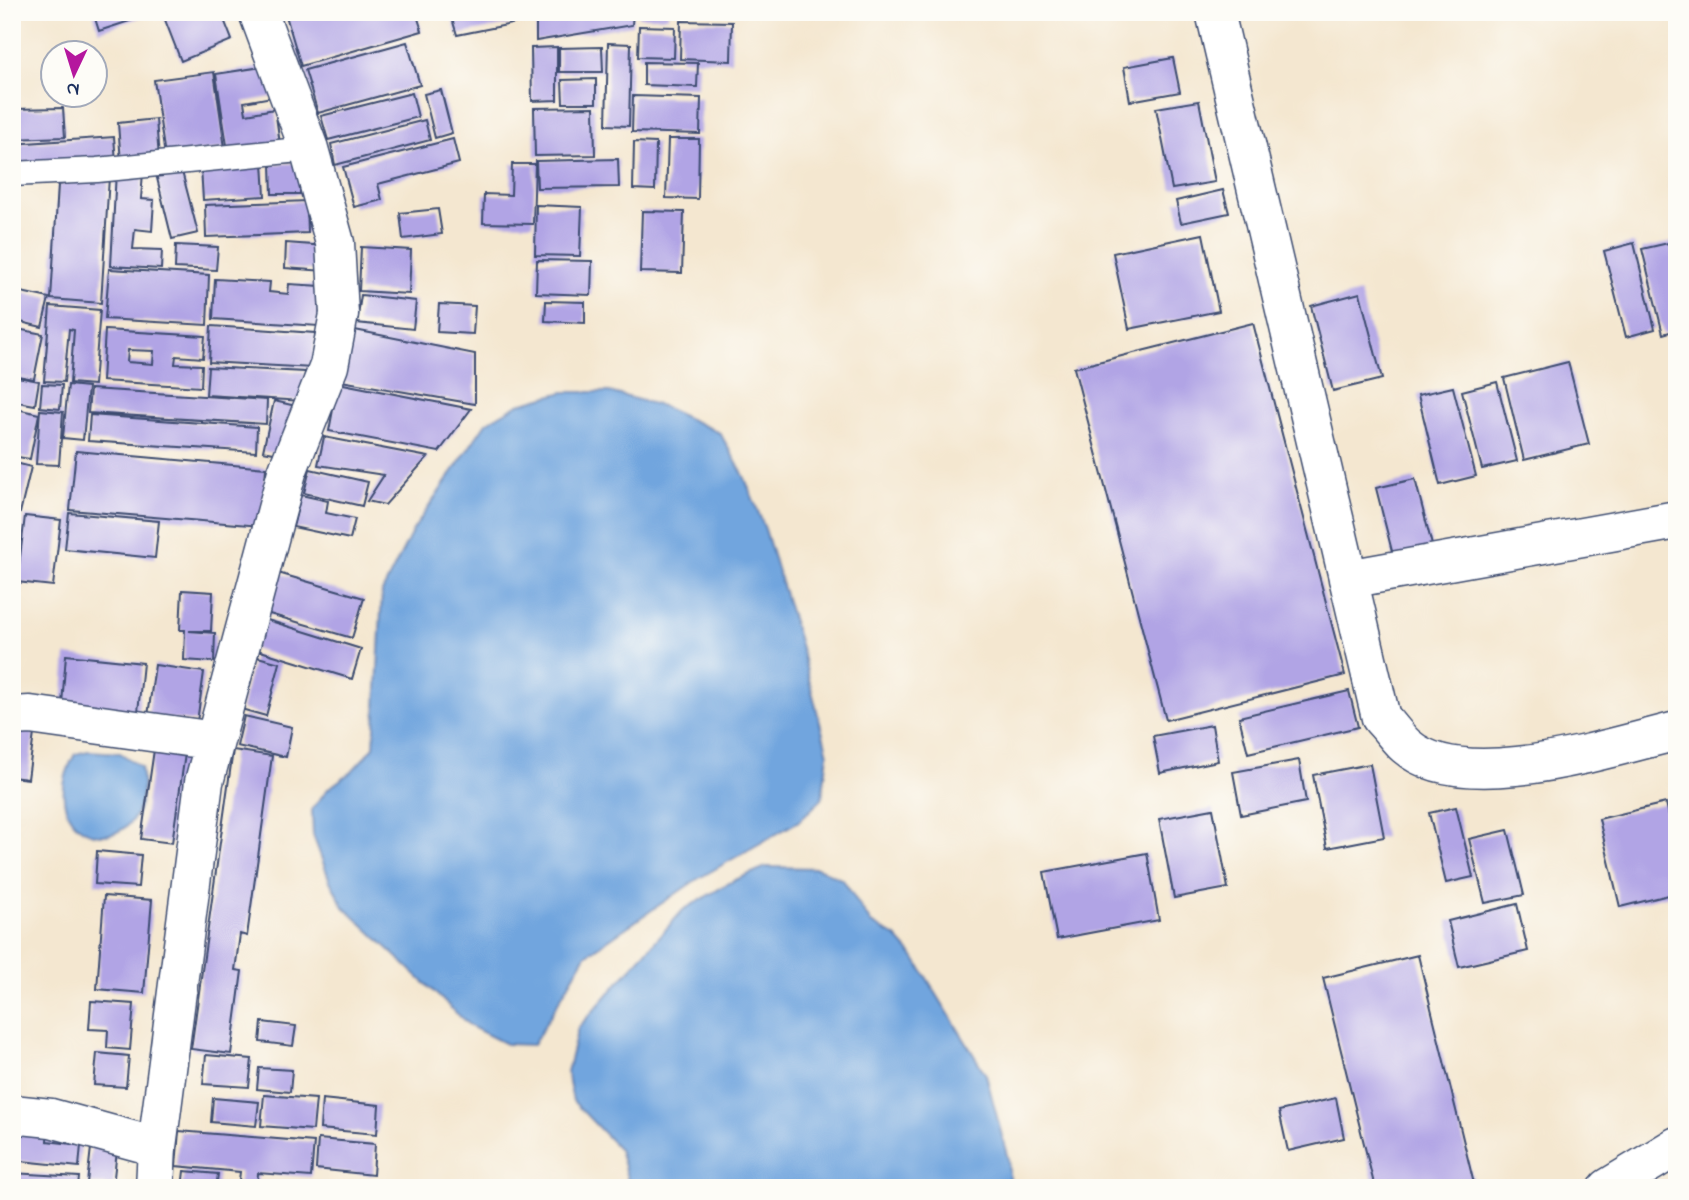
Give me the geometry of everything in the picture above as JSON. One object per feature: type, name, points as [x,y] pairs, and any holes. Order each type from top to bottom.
[{"type":"street","points":[[155,1188],[156,1147],[204,782],[287,472],[329,366],[339,314],[335,243],[309,149],[258,12]]},
{"type":"street","points":[[1215,12],[1381,718],[1408,748],[1436,761],[1485,769],[1534,765],[1677,731]]},
{"type":"street","points":[[1348,579],[1677,520]]},
{"type":"street","points":[[12,716],[30,715],[215,741]]},
{"type":"street","points":[[12,1114],[51,1118],[156,1147]]},
{"type":"street","points":[[1608,1188],[1677,1146]]},
{"type":"lane","points":[[12,174],[97,170],[309,149]]},
{"type":"water","points":[[564,392],[609,392],[661,406],[720,433],[744,476],[765,529],[801,648],[828,754],[822,799],[799,821],[696,880],[586,955],[533,1045],[506,1044],[470,1026],[344,907],[330,881],[313,835],[312,809],[328,789],[352,771],[374,747],[382,592],[413,530],[486,423],[519,404]]},
{"type":"water","points":[[88,751],[120,753],[141,767],[141,800],[130,822],[114,833],[95,834],[78,826],[66,810],[64,785],[75,754]]},
{"type":"water","points":[[766,867],[818,868],[843,880],[871,923],[896,937],[914,957],[986,1075],[1008,1159],[1010,1188],[630,1188],[619,1149],[573,1101],[567,1072],[578,1028],[683,910],[733,881]]},
{"type":"building","points":[[93,12],[154,12],[154,13],[99,31]]},
{"type":"building","points":[[162,12],[221,12],[232,40],[181,61]]},
{"type":"building","points":[[285,12],[416,12],[422,31],[301,66]]},
{"type":"building","points":[[450,12],[633,12],[632,25],[536,41],[536,19],[457,35]]},
{"type":"building","points":[[639,12],[668,12],[668,17],[639,17]]},
{"type":"building","points":[[681,21],[732,22],[731,61],[680,59]]},
{"type":"building","points":[[639,26],[675,27],[674,58],[638,57]]},
{"type":"building","points":[[407,42],[420,85],[318,113],[305,70]]},
{"type":"building","points":[[608,43],[631,44],[629,126],[606,125]]},
{"type":"building","points":[[557,47],[557,100],[532,101],[531,48]]},
{"type":"building","points":[[602,47],[603,72],[559,72],[559,48]]},
{"type":"building","points":[[1173,58],[1180,92],[1130,101],[1124,67]]},
{"type":"building","points":[[644,62],[698,63],[697,87],[644,85]]},
{"type":"building","points":[[268,66],[272,97],[244,102],[246,114],[275,109],[280,144],[228,152],[216,74]]},
{"type":"building","points":[[214,72],[225,148],[165,156],[154,80]]},
{"type":"building","points":[[596,79],[596,103],[563,103],[562,80]]},
{"type":"building","points":[[441,90],[452,133],[435,138],[424,94]]},
{"type":"building","points":[[412,93],[418,117],[328,140],[321,116]]},
{"type":"building","points":[[633,96],[701,98],[700,134],[632,132]]},
{"type":"building","points":[[1199,101],[1215,182],[1172,189],[1156,108]]},
{"type":"building","points":[[594,107],[595,155],[535,156],[534,108]]},
{"type":"building","points":[[63,108],[65,137],[12,139],[12,109]]},
{"type":"building","points":[[156,119],[159,159],[121,162],[118,123]]},
{"type":"building","points":[[425,120],[430,140],[335,165],[331,144]]},
{"type":"building","points":[[114,137],[116,162],[12,170],[12,144]]},
{"type":"building","points":[[453,139],[459,163],[378,184],[382,200],[354,207],[343,167]]},
{"type":"building","points":[[668,139],[699,139],[698,199],[666,198]]},
{"type":"building","points":[[634,142],[656,143],[655,190],[633,189]]},
{"type":"building","points":[[618,159],[619,187],[537,188],[536,161]]},
{"type":"building","points":[[263,163],[265,196],[203,200],[201,167]]},
{"type":"building","points":[[300,163],[300,194],[272,194],[271,164]]},
{"type":"building","points":[[180,164],[198,233],[172,239],[155,170]]},
{"type":"building","points":[[512,164],[535,164],[533,224],[483,223],[484,194],[511,195]]},
{"type":"building","points":[[116,171],[143,172],[141,199],[154,200],[152,231],[135,229],[133,249],[162,250],[161,269],[111,266]]},
{"type":"building","points":[[109,177],[101,303],[51,299],[58,185]]},
{"type":"building","points":[[12,178],[18,179],[17,199],[12,199]]},
{"type":"building","points":[[1223,190],[1229,213],[1181,223],[1176,201]]},
{"type":"building","points":[[307,201],[308,233],[206,237],[205,205]]},
{"type":"building","points":[[536,205],[582,207],[580,256],[535,255]]},
{"type":"building","points":[[438,209],[442,234],[403,239],[400,213]]},
{"type":"building","points":[[642,211],[684,212],[682,273],[640,272]]},
{"type":"building","points":[[1203,234],[1219,311],[1129,329],[1113,253]]},
{"type":"building","points":[[1677,241],[1677,330],[1663,334],[1642,249]]},
{"type":"building","points":[[286,243],[326,246],[325,271],[285,268]]},
{"type":"building","points":[[1634,243],[1655,329],[1626,337],[1604,251]]},
{"type":"building","points":[[176,245],[218,247],[216,270],[175,268]]},
{"type":"building","points":[[361,247],[411,250],[409,294],[359,291]]},
{"type":"building","points":[[537,260],[592,261],[591,295],[536,293]]},
{"type":"building","points":[[109,269],[209,275],[207,325],[105,319]]},
{"type":"building","points":[[215,279],[270,282],[269,292],[288,294],[289,284],[321,286],[319,326],[213,319]]},
{"type":"building","points":[[12,290],[49,298],[42,327],[12,320]]},
{"type":"building","points":[[1360,293],[1382,379],[1333,391],[1311,306]]},
{"type":"building","points":[[361,295],[416,301],[413,329],[357,323]]},
{"type":"building","points":[[546,301],[585,302],[585,323],[545,321]]},
{"type":"building","points":[[439,304],[475,306],[473,334],[437,332]]},
{"type":"building","points":[[50,306],[100,310],[94,385],[70,383],[74,330],[69,329],[64,382],[44,381]]},
{"type":"building","points":[[1253,323],[1345,675],[1166,720],[1074,368]]},
{"type":"building","points":[[211,326],[315,333],[313,368],[209,362]]},
{"type":"building","points":[[12,328],[43,334],[34,379],[12,375]]},
{"type":"building","points":[[350,329],[475,354],[475,404],[341,381]]},
{"type":"building","points":[[105,330],[205,336],[203,358],[176,356],[175,364],[202,365],[201,387],[102,381]],"holes":[[[128,350],[154,351],[153,364],[127,362]]]},
{"type":"building","points":[[1568,362],[1589,444],[1524,460],[1504,378]]},
{"type":"building","points":[[208,367],[305,372],[303,401],[206,395]]},
{"type":"building","points":[[12,376],[39,381],[35,405],[12,401]]},
{"type":"building","points":[[1497,382],[1517,461],[1482,469],[1462,391]]},
{"type":"building","points":[[338,383],[471,409],[439,452],[329,431]]},
{"type":"building","points":[[42,384],[62,385],[60,409],[40,407]]},
{"type":"building","points":[[68,385],[88,387],[83,440],[63,438]]},
{"type":"building","points":[[1453,387],[1476,476],[1440,485],[1418,395]]},
{"type":"building","points":[[90,389],[267,400],[266,424],[88,413]]},
{"type":"building","points":[[274,401],[296,406],[285,455],[263,451]]},
{"type":"building","points":[[12,408],[39,414],[30,459],[12,456]]},
{"type":"building","points":[[40,410],[63,412],[59,465],[36,464]]},
{"type":"building","points":[[90,415],[257,427],[256,452],[88,441]]},
{"type":"building","points":[[324,437],[428,457],[385,505],[367,501],[384,475],[318,465]]},
{"type":"building","points":[[76,451],[266,468],[261,526],[70,510]]},
{"type":"building","points":[[12,462],[31,467],[20,513],[12,511]]},
{"type":"building","points":[[310,469],[368,482],[362,506],[304,493]]},
{"type":"building","points":[[1415,479],[1433,549],[1394,559],[1376,488]]},
{"type":"building","points":[[301,495],[328,501],[326,513],[355,519],[350,539],[293,527]]},
{"type":"building","points":[[69,513],[159,521],[155,558],[65,549]]},
{"type":"building","points":[[25,516],[61,520],[53,586],[17,582]]},
{"type":"building","points":[[12,519],[19,521],[13,544],[12,544]]},
{"type":"building","points":[[278,573],[364,598],[352,638],[266,613]]},
{"type":"building","points":[[182,590],[213,592],[211,631],[189,631],[215,633],[214,662],[184,660],[185,630],[180,630]]},
{"type":"building","points":[[264,619],[361,649],[352,679],[254,649]]},
{"type":"building","points":[[66,655],[143,663],[138,712],[62,704]]},
{"type":"building","points":[[254,656],[280,663],[266,716],[241,709]]},
{"type":"building","points":[[155,665],[204,672],[197,722],[148,716]]},
{"type":"building","points":[[1349,691],[1358,727],[1248,753],[1239,717]]},
{"type":"building","points":[[244,716],[292,727],[286,757],[237,746]]},
{"type":"building","points":[[12,723],[35,726],[28,779],[12,777]]},
{"type":"building","points":[[1212,725],[1218,761],[1160,773],[1153,736]]},
{"type":"building","points":[[155,743],[186,747],[172,843],[141,839]]},
{"type":"building","points":[[233,750],[272,756],[247,936],[240,934],[235,970],[242,971],[231,1054],[191,1049]]},
{"type":"building","points":[[1299,760],[1306,802],[1241,815],[1233,772]]},
{"type":"building","points":[[1370,764],[1384,837],[1327,848],[1313,775]]},
{"type":"building","points":[[1666,803],[1677,848],[1677,893],[1620,907],[1599,819]]},
{"type":"building","points":[[1456,807],[1473,877],[1446,883],[1429,813]]},
{"type":"building","points":[[1213,809],[1228,888],[1174,898],[1159,819]]},
{"type":"building","points":[[1508,830],[1524,895],[1485,903],[1469,839]]},
{"type":"building","points":[[97,851],[141,855],[138,887],[95,884]]},
{"type":"building","points":[[1147,853],[1159,920],[1057,939],[1044,872]]},
{"type":"building","points":[[104,896],[152,900],[144,993],[97,989]]},
{"type":"building","points":[[1517,904],[1528,951],[1459,967],[1448,921]]},
{"type":"building","points":[[1418,955],[1475,1188],[1375,1188],[1323,978]]},
{"type":"building","points":[[91,1001],[134,1004],[130,1050],[107,1048],[108,1030],[89,1029]]},
{"type":"building","points":[[262,1022],[296,1026],[293,1046],[260,1042]]},
{"type":"building","points":[[97,1053],[129,1056],[126,1087],[94,1085]]},
{"type":"building","points":[[206,1055],[252,1059],[249,1087],[203,1084]]},
{"type":"building","points":[[259,1068],[292,1070],[290,1092],[257,1089]]},
{"type":"building","points":[[264,1095],[316,1099],[313,1130],[261,1126]]},
{"type":"building","points":[[213,1098],[259,1102],[256,1126],[211,1122]]},
{"type":"building","points":[[1336,1098],[1344,1138],[1288,1151],[1279,1111]]},
{"type":"building","points":[[322,1099],[379,1105],[377,1134],[320,1129]]},
{"type":"building","points":[[12,1121],[48,1125],[47,1141],[81,1145],[79,1167],[12,1160]]},
{"type":"building","points":[[179,1131],[314,1142],[311,1177],[258,1173],[257,1188],[238,1188],[240,1172],[176,1166]]},
{"type":"building","points":[[92,1139],[118,1141],[113,1186],[87,1183]]},
{"type":"building","points":[[318,1139],[375,1144],[373,1175],[316,1169]]},
{"type":"building","points":[[184,1171],[218,1174],[216,1188],[182,1188]]},
{"type":"building","points":[[12,1173],[79,1177],[78,1188],[12,1188]]}]
